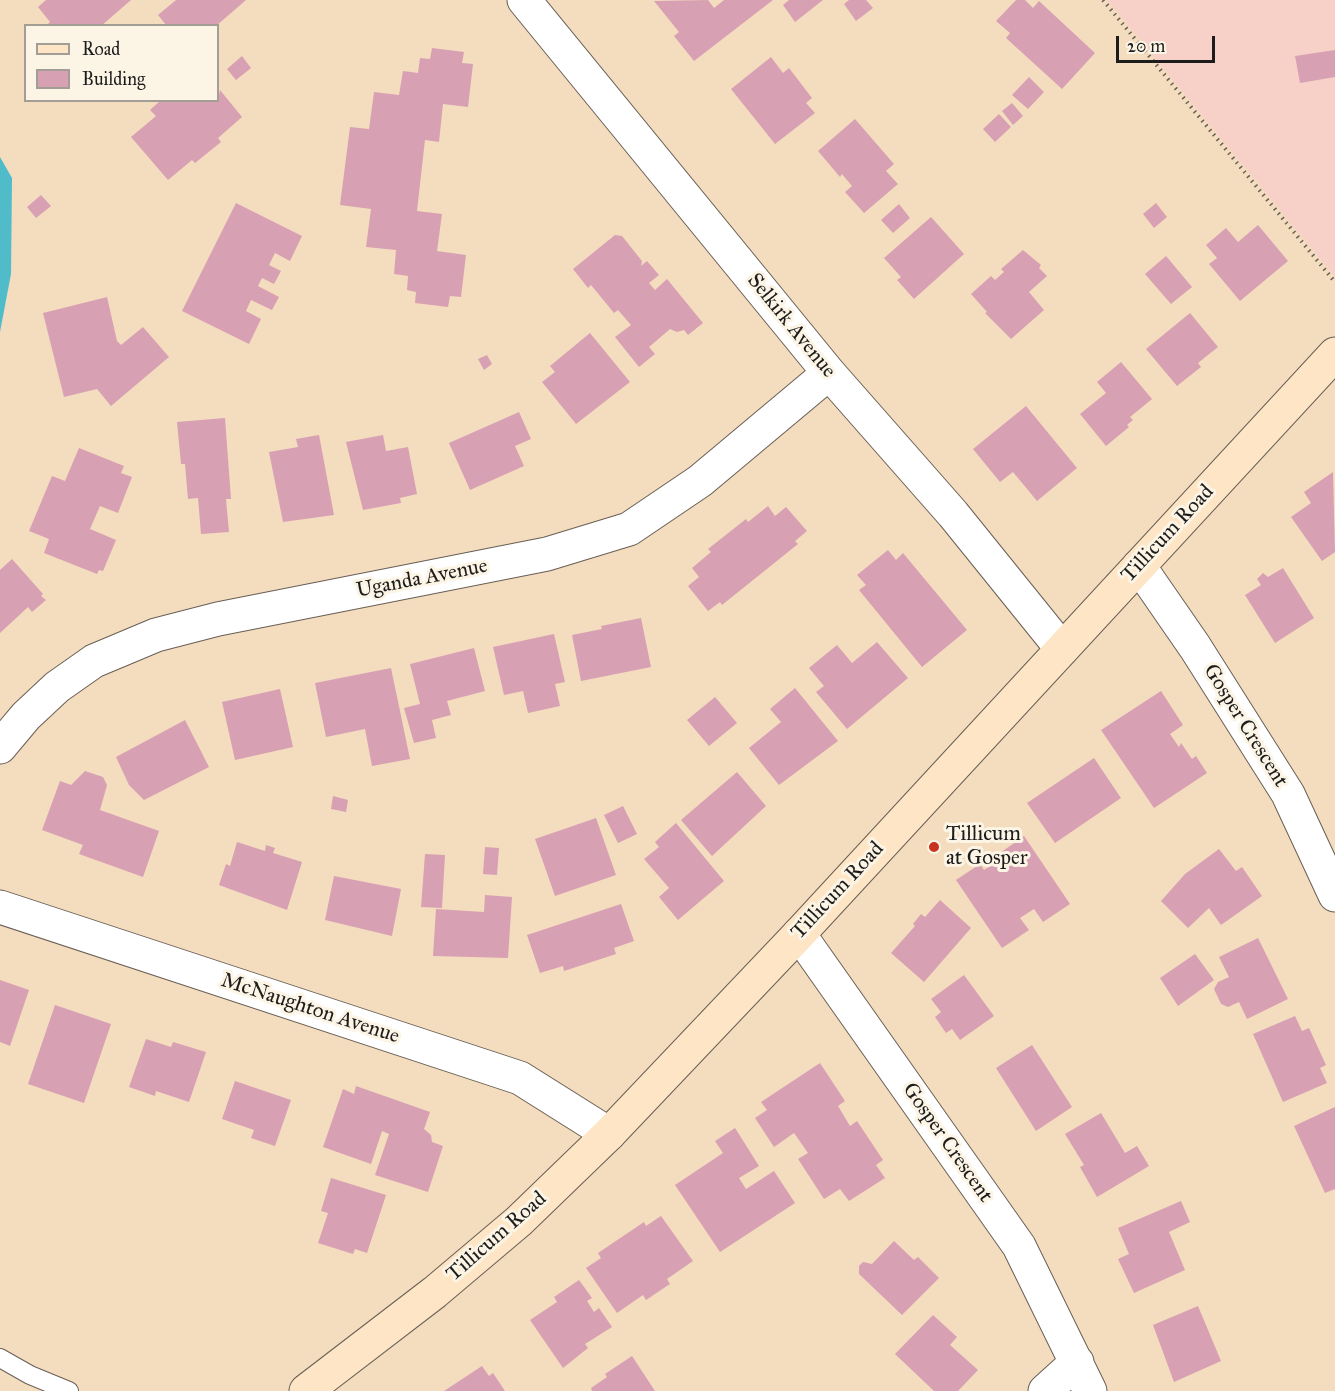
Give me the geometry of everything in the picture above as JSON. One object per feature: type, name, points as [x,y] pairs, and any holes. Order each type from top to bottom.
[{"type":"main road","name":"Tillicum Road","points":[[306,1391],[435,1292],[519,1221],[609,1134],[799,934],[1335,354]]},
{"type":"street","name":"Selkirk Avenue","points":[[524,0],[829,373],[953,514],[1062,649]]},
{"type":"street","name":"Uganda Avenue","points":[[0,747],[26,716],[57,687],[94,661],[156,635],[218,619],[547,554],[629,529],[699,481],[829,373]]},
{"type":"street","name":"Gosper Crescent","points":[[1139,566],[1195,647],[1288,794],[1335,895]]},
{"type":"street","name":"McNaughton Avenue","points":[[0,907],[520,1078],[609,1134]]},
{"type":"street","name":"Gosper Crescent","points":[[799,934],[1019,1246],[1084,1377],[1045,1391]]},
{"type":"lane","points":[[0,1358],[30,1375],[65,1390]]},
{"type":"path","points":[[1103,0],[1335,282]]},
{"type":"shaded area","points":[[1107,0],[1335,0],[1335,277]]},
{"type":"water","points":[[0,157],[12,178],[11,274],[0,332]]},
{"type":"building","points":[[46,0],[131,0],[103,24],[48,24],[50,22],[38,7]]},
{"type":"building","points":[[176,0],[246,0],[218,24],[165,24],[158,15]]},
{"type":"building","points":[[708,0],[714,8],[724,0],[773,0],[694,61],[674,36],[679,32],[654,1]]},
{"type":"building","points":[[789,0],[823,0],[795,22],[783,5]]},
{"type":"building","points":[[849,0],[866,0],[873,8],[856,21],[844,4]]},
{"type":"building","points":[[1016,0],[1025,0],[1033,8],[1039,1],[1095,53],[1062,89],[1006,38],[1010,33],[996,21]]},
{"type":"building","points":[[432,48],[464,52],[462,63],[473,64],[468,107],[443,104],[439,142],[425,140],[417,211],[442,214],[437,251],[466,255],[461,297],[450,296],[448,307],[415,303],[416,292],[407,290],[408,276],[394,274],[396,250],[366,247],[371,209],[340,205],[350,127],[369,129],[374,92],[399,95],[403,71],[418,73],[420,58],[430,59]]},
{"type":"building","points":[[1335,50],[1335,77],[1300,83],[1295,56]]},
{"type":"building","points":[[242,56],[251,68],[236,80],[227,69]]},
{"type":"building","points":[[771,57],[783,73],[789,68],[812,98],[806,103],[815,113],[775,144],[731,89]]},
{"type":"building","points":[[1029,77],[1044,92],[1028,109],[1012,95]]},
{"type":"building","points":[[220,90],[242,117],[218,138],[221,142],[195,163],[192,160],[168,180],[131,137],[156,116],[150,110],[159,102],[219,102]]},
{"type":"building","points":[[1012,103],[1023,116],[1013,125],[1002,111]]},
{"type":"building","points":[[999,114],[1011,127],[995,142],[983,129]]},
{"type":"building","points":[[855,119],[894,164],[886,171],[898,184],[864,213],[845,192],[852,186],[842,174],[840,177],[818,151]]},
{"type":"building","points":[[41,195],[51,206],[36,218],[27,207]]},
{"type":"building","points":[[236,203],[302,236],[290,261],[275,253],[269,265],[281,271],[274,284],[262,278],[258,286],[279,297],[272,310],[251,300],[246,311],[261,319],[249,344],[182,311]]},
{"type":"building","points":[[1156,203],[1167,217],[1154,228],[1143,214]]},
{"type":"building","points":[[899,204],[910,218],[893,233],[881,220]]},
{"type":"building","points":[[931,217],[964,254],[914,299],[897,280],[901,277],[884,258]]},
{"type":"building","points":[[1258,225],[1288,261],[1240,301],[1209,264],[1217,258],[1206,245],[1226,228],[1238,242]]},
{"type":"building","points":[[615,235],[622,236],[642,261],[641,266],[647,261],[659,275],[649,283],[655,290],[667,279],[703,323],[688,335],[684,330],[677,332],[670,329],[649,347],[655,354],[639,367],[615,337],[631,325],[618,310],[614,313],[591,285],[588,288],[573,269]]},
{"type":"building","points":[[1023,250],[1041,265],[1039,268],[1047,276],[1029,292],[1044,310],[1011,339],[985,313],[987,312],[971,294],[991,276],[995,280],[1004,272],[1001,269]]},
{"type":"building","points":[[1166,256],[1192,287],[1171,304],[1145,274]]},
{"type":"building","points":[[107,297],[117,341],[121,345],[143,327],[169,357],[111,406],[97,389],[64,397],[43,313]]},
{"type":"building","points":[[1190,313],[1218,347],[1198,363],[1201,367],[1177,386],[1146,349]]},
{"type":"building","points":[[590,333],[630,382],[576,424],[542,382],[555,372],[550,366]]},
{"type":"building","points":[[487,355],[492,364],[484,370],[478,359]]},
{"type":"building","points":[[1121,362],[1152,399],[1130,417],[1133,420],[1127,425],[1129,427],[1106,446],[1080,414],[1106,393],[1097,382]]},
{"type":"building","points":[[1026,406],[1077,468],[1037,501],[1013,472],[1000,482],[973,449]]},
{"type":"building","points":[[519,412],[531,439],[515,446],[524,466],[470,490],[449,443]]},
{"type":"building","points":[[225,418],[231,499],[226,499],[229,532],[201,534],[198,498],[188,499],[185,464],[181,464],[177,422]]},
{"type":"building","points":[[319,435],[334,515],[283,522],[269,452],[298,447],[296,439]]},
{"type":"building","points":[[383,435],[386,451],[408,447],[417,494],[400,498],[401,503],[363,510],[346,442]]},
{"type":"building","points":[[79,448],[124,466],[121,473],[132,477],[118,513],[100,506],[90,529],[116,540],[103,571],[99,570],[97,574],[44,553],[49,539],[29,531],[52,476],[65,481]]},
{"type":"building","points":[[1333,472],[1335,552],[1322,561],[1291,517],[1311,503],[1304,492]]},
{"type":"building","points":[[768,506],[775,516],[786,507],[807,531],[795,541],[798,544],[722,605],[720,602],[708,611],[688,586],[699,577],[692,568],[711,552],[708,549],[746,519],[748,522]]},
{"type":"building","points":[[888,550],[896,560],[903,553],[967,630],[922,667],[859,590],[866,585],[857,575]]},
{"type":"building","points":[[12,559],[46,600],[32,612],[28,607],[0,633],[0,570]]},
{"type":"building","points":[[1283,568],[1314,618],[1275,643],[1245,595],[1261,585],[1257,579],[1263,573],[1268,577]]},
{"type":"building","points":[[641,618],[651,667],[581,681],[572,635],[602,629],[601,626]]},
{"type":"building","points":[[554,634],[565,682],[555,684],[560,706],[528,713],[523,691],[504,695],[493,647]]},
{"type":"building","points":[[877,642],[908,678],[847,729],[816,692],[824,686],[809,668],[837,645],[852,663]]},
{"type":"building","points":[[474,648],[485,691],[447,701],[451,715],[432,720],[436,738],[414,743],[404,708],[420,704],[410,664]]},
{"type":"building","points":[[391,668],[410,759],[372,766],[365,729],[326,737],[315,683]]},
{"type":"building","points":[[795,688],[838,741],[779,785],[749,748],[781,722],[770,709]]},
{"type":"building","points":[[280,689],[293,747],[235,760],[222,702]]},
{"type":"building","points":[[1161,691],[1183,725],[1170,734],[1179,747],[1181,743],[1192,759],[1196,756],[1207,773],[1154,808],[1101,730]]},
{"type":"building","points":[[715,697],[737,723],[709,746],[687,720]]},
{"type":"building","points":[[185,720],[209,767],[144,800],[129,785],[116,757]]},
{"type":"building","points":[[1094,758],[1121,798],[1055,843],[1027,803]]},
{"type":"building","points":[[85,771],[103,777],[107,785],[100,810],[159,831],[143,877],[79,854],[83,845],[42,830],[60,781],[71,785]]},
{"type":"building","points":[[737,772],[766,806],[712,856],[681,820]]},
{"type":"building","points":[[333,796],[348,800],[346,812],[331,809]]},
{"type":"building","points":[[623,806],[637,834],[618,843],[604,815]]},
{"type":"building","points":[[596,818],[616,875],[555,896],[535,839]]},
{"type":"building","points":[[676,823],[724,881],[678,920],[659,897],[669,888],[644,859],[659,847],[655,842]]},
{"type":"building","points":[[1024,836],[1070,904],[1043,922],[1034,909],[1020,918],[1029,930],[1002,948],[956,880],[980,864],[984,870],[1002,858],[1000,853]]},
{"type":"building","points":[[237,842],[265,851],[266,845],[275,848],[273,853],[302,862],[287,910],[219,885],[226,864],[230,866]]},
{"type":"building","points":[[485,847],[499,848],[497,875],[483,874]]},
{"type":"building","points":[[1219,849],[1236,871],[1242,867],[1262,896],[1221,925],[1209,908],[1188,928],[1161,901],[1185,874]]},
{"type":"building","points":[[425,854],[445,855],[442,908],[421,907]]},
{"type":"building","points":[[334,876],[401,889],[392,936],[325,920]]},
{"type":"building","points":[[485,895],[512,897],[508,958],[433,956],[436,909],[484,912]]},
{"type":"building","points":[[940,900],[971,928],[924,982],[891,953],[915,926],[913,924],[921,914],[925,917]]},
{"type":"building","points":[[621,904],[634,941],[614,948],[616,954],[564,971],[563,966],[540,973],[527,935]]},
{"type":"building","points":[[1258,938],[1288,999],[1247,1019],[1239,1002],[1228,1007],[1221,1004],[1214,989],[1218,982],[1229,977],[1219,957]]},
{"type":"building","points":[[1195,954],[1214,980],[1178,1006],[1160,978]]},
{"type":"building","points":[[964,975],[994,1016],[960,1040],[952,1029],[946,1033],[935,1017],[941,1012],[931,999]]},
{"type":"building","points":[[0,980],[29,990],[10,1046],[0,1042]]},
{"type":"building","points":[[55,1005],[111,1024],[84,1103],[28,1084]]},
{"type":"building","points":[[1295,1016],[1302,1031],[1309,1028],[1326,1065],[1320,1068],[1327,1083],[1283,1102],[1253,1034]]},
{"type":"building","points":[[146,1039],[171,1047],[173,1042],[206,1052],[189,1102],[156,1091],[155,1096],[129,1087]]},
{"type":"building","points":[[1032,1045],[1072,1107],[1036,1131],[996,1068]]},
{"type":"building","points":[[820,1063],[845,1101],[838,1106],[850,1126],[857,1121],[883,1160],[876,1165],[885,1178],[849,1201],[840,1189],[824,1199],[798,1159],[808,1153],[794,1133],[774,1147],[755,1118],[767,1110],[761,1102]]},
{"type":"building","points":[[235,1081],[291,1100],[275,1146],[251,1138],[254,1130],[222,1119]]},
{"type":"building","points":[[356,1086],[430,1112],[424,1129],[431,1135],[432,1142],[443,1146],[428,1192],[375,1175],[389,1134],[382,1131],[371,1164],[323,1147],[343,1089],[354,1094]]},
{"type":"building","points":[[1335,1107],[1335,1189],[1325,1193],[1294,1126]]},
{"type":"building","points":[[1101,1113],[1125,1153],[1137,1146],[1149,1166],[1097,1197],[1080,1167],[1084,1165],[1065,1134]]},
{"type":"building","points":[[735,1128],[759,1166],[739,1178],[746,1189],[774,1171],[795,1203],[720,1252],[675,1185],[723,1153],[715,1141]]},
{"type":"building","points":[[331,1178],[386,1195],[367,1253],[355,1249],[353,1254],[318,1243],[328,1213],[321,1211]]},
{"type":"building","points":[[1181,1201],[1190,1222],[1169,1232],[1185,1270],[1134,1293],[1118,1259],[1129,1254],[1118,1228]]},
{"type":"building","points":[[661,1216],[693,1261],[667,1279],[670,1284],[646,1300],[643,1295],[617,1313],[586,1268],[601,1258],[598,1253],[644,1222],[646,1226]]},
{"type":"building","points":[[894,1241],[914,1260],[918,1257],[939,1278],[902,1315],[859,1274],[859,1266],[863,1262],[872,1264]]},
{"type":"building","points":[[579,1280],[592,1298],[587,1301],[594,1312],[599,1308],[612,1327],[585,1344],[588,1348],[563,1368],[530,1320],[557,1302],[554,1297]]},
{"type":"building","points":[[1198,1306],[1221,1361],[1174,1382],[1153,1325]]},
{"type":"building","points":[[933,1315],[957,1337],[950,1345],[978,1370],[958,1391],[934,1391],[895,1354]]},
{"type":"building","points":[[632,1356],[655,1391],[592,1391],[591,1388],[607,1377],[605,1374]]},
{"type":"building","points":[[482,1366],[489,1376],[493,1373],[505,1391],[444,1391]]},
{"type":"place","name":"Tillicum at Gosper","points":[[934,847]]}]
